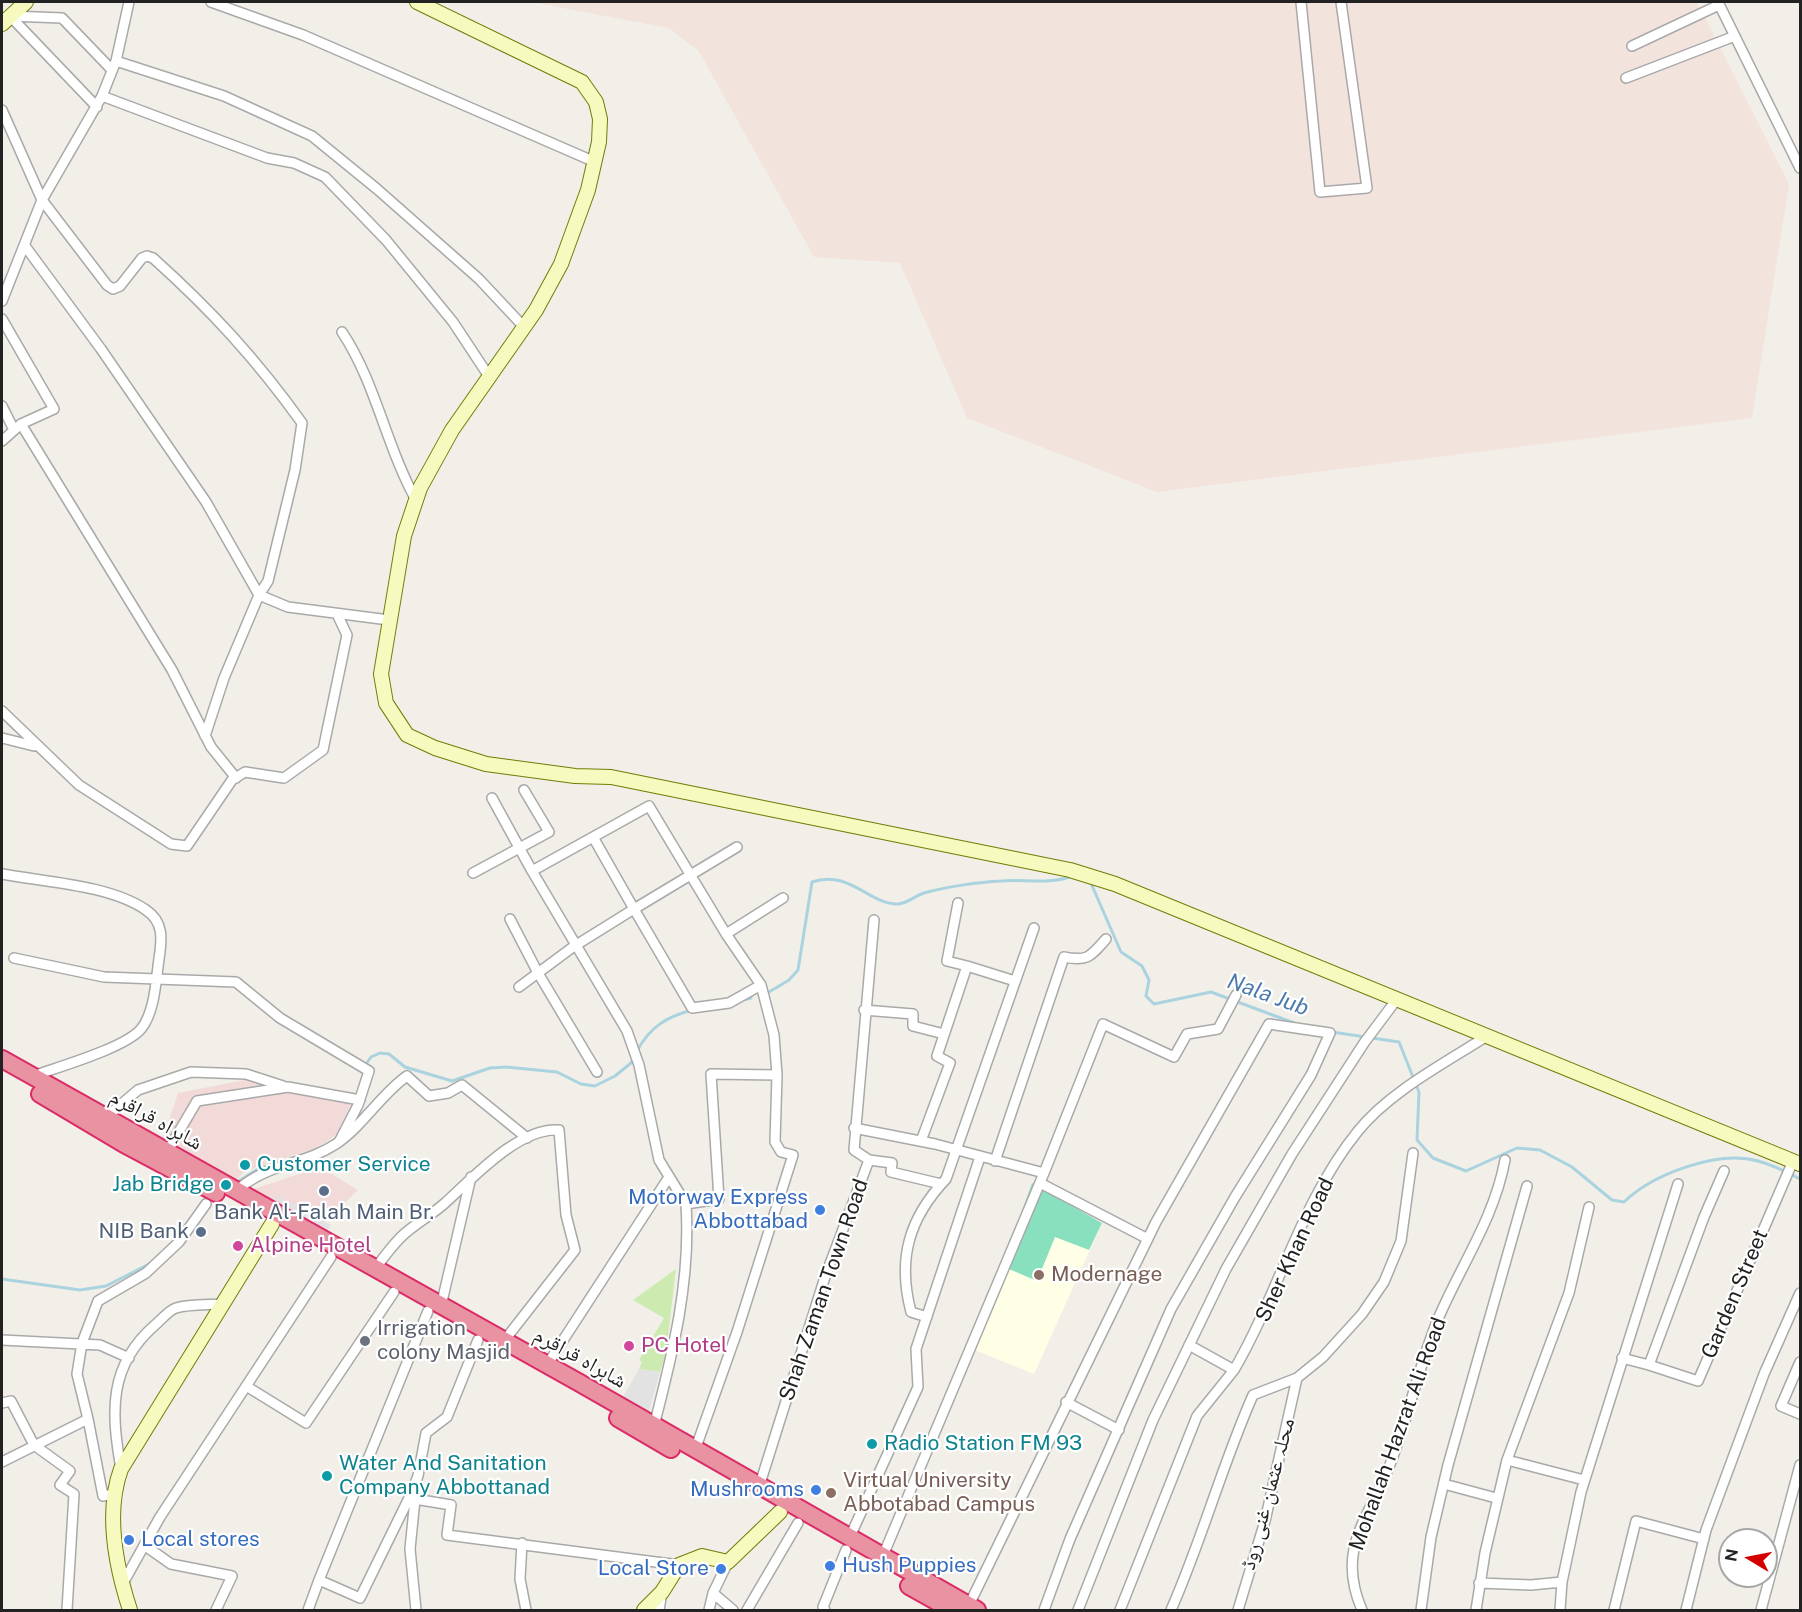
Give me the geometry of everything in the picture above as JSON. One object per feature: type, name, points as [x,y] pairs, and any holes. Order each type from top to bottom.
[{"type":"highway","name":"شاہراہ قراقرم","points":[[2,1059],[32,1076],[51,1094],[124,1144],[223,1189],[375,1269],[478,1340],[780,1512],[855,1549],[882,1558],[973,1608]]},
{"type":"highway","name":"شاہراہ قراقرم","points":[[2,1072],[105,1118],[167,1152],[272,1224],[394,1292],[504,1341],[654,1426],[759,1487],[941,1608]]},
{"type":"street","points":[[6,20],[26,2]]},
{"type":"street","points":[[2,301],[42,200],[102,96],[114,66],[129,2]]},
{"type":"street","points":[[211,2],[303,35],[595,162]]},
{"type":"street","points":[[417,2],[582,82],[596,102],[600,119],[595,162],[588,190],[561,264],[524,327],[452,430],[416,500],[404,536],[381,674],[386,703],[407,735],[435,748],[486,764],[575,776],[611,777],[1070,870],[1115,884],[1797,1162]]},
{"type":"street","points":[[1301,2],[1320,192],[1367,188],[1341,2]]},
{"type":"street","points":[[1632,46],[1718,3],[1800,168]]},
{"type":"street","points":[[6,20],[62,18],[114,66],[224,96],[312,136],[377,189],[479,279],[524,327]]},
{"type":"street","points":[[6,20],[97,106]]},
{"type":"street","points":[[1626,78],[1735,36]]},
{"type":"street","points":[[102,96],[267,158],[294,163],[325,177],[386,240],[453,322],[490,378]]},
{"type":"street","points":[[2,110],[42,200],[107,285],[113,289],[120,286],[142,258],[147,256],[153,258],[206,306],[265,372],[302,423],[278,545],[268,581],[259,595],[212,709],[205,736]]},
{"type":"street","points":[[25,246],[101,349],[206,502],[259,595],[288,607],[389,620]]},
{"type":"street","points":[[2,319],[54,409],[18,427],[2,441]]},
{"type":"street","points":[[342,332],[353,348],[374,396],[399,470],[416,500]]},
{"type":"street","points":[[2,406],[18,427],[172,670],[205,736],[236,778]]},
{"type":"street","points":[[2,711],[79,785],[171,844],[187,846],[236,778],[244,772],[284,778],[323,750],[347,635],[337,614]]},
{"type":"street","points":[[2,738],[37,746]]},
{"type":"street","points":[[473,873],[549,832],[524,790]]},
{"type":"street","points":[[492,798],[532,871],[627,1031],[638,1061],[659,1160],[686,1204],[686,1255],[679,1328],[654,1426]]},
{"type":"street","points":[[532,871],[649,806],[726,934],[760,985],[771,1017],[777,1076],[775,1143],[781,1152],[793,1155],[695,1450]]},
{"type":"street","points":[[593,837],[692,1008],[729,1003],[760,985]]},
{"type":"street","points":[[519,987],[576,945],[737,847]]},
{"type":"street","points":[[2,874],[124,897],[146,910],[160,925],[162,941],[156,981],[152,1002],[142,1027],[133,1036],[88,1056],[32,1076]]},
{"type":"street","points":[[726,934],[783,898]]},
{"type":"street","points":[[958,903],[947,961],[1015,981]]},
{"type":"street","points":[[510,919],[538,973],[597,1072]]},
{"type":"street","name":"Shah Zaman Town Road","points":[[759,1487],[825,1277],[869,1160],[854,1150],[854,1128],[874,920]]},
{"type":"street","points":[[927,1317],[911,1312],[903,1263],[913,1227],[931,1195],[946,1179],[1034,928]]},
{"type":"street","points":[[995,1161],[1064,957],[1079,960],[1091,956],[1106,939]]},
{"type":"street","points":[[14,958],[104,977],[156,981],[236,982],[280,1018],[369,1071],[360,1100],[339,1142]]},
{"type":"street","points":[[921,1142],[950,1063],[937,1056],[967,966]]},
{"type":"street","points":[[882,1558],[1040,1183],[1103,1024],[1174,1057],[1187,1034],[1218,1029],[1236,995]]},
{"type":"street","points":[[1078,1611],[1103,1551],[1122,1493],[1226,1269],[1292,1154],[1364,1043],[1396,999]]},
{"type":"street","points":[[864,1010],[913,1014],[913,1026],[944,1034]]},
{"type":"street","points":[[973,1608],[1066,1402],[1148,1239],[1269,1024],[1330,1033],[1311,1075],[1235,1197],[1171,1309],[1070,1539],[1044,1611]]},
{"type":"street","name":"Sher Khan Road","points":[[1120,1611],[1197,1416],[1234,1370],[1258,1329],[1319,1189],[1358,1131],[1417,1081],[1487,1036]]},
{"type":"street","points":[[105,1118],[138,1090],[191,1072],[246,1074],[288,1087],[360,1100]]},
{"type":"street","points":[[686,1204],[719,1199],[711,1074],[777,1076]]},
{"type":"street","points":[[223,1189],[257,1174],[322,1152],[339,1142],[407,1076],[429,1096],[448,1093],[462,1085],[527,1138]]},
{"type":"street","points":[[167,1152],[197,1101],[288,1087]]},
{"type":"street","points":[[854,1128],[955,1150],[1044,1173]]},
{"type":"street","points":[[375,1269],[402,1236],[445,1203],[481,1168],[527,1138],[547,1129],[559,1130],[566,1215],[576,1250],[504,1341]]},
{"type":"street","points":[[1171,1611],[1213,1502],[1233,1439],[1253,1395],[1297,1378],[1323,1357],[1362,1314],[1384,1282],[1401,1241],[1413,1153]]},
{"type":"street","points":[[825,1611],[823,1607],[826,1598],[855,1549],[918,1387],[916,1349],[981,1157]]},
{"type":"street","points":[[869,1160],[892,1163],[891,1172],[941,1184]]},
{"type":"street","name":"Mohallah Hazrat Ali Road","points":[[1362,1611],[1350,1573],[1354,1543],[1391,1461],[1438,1318],[1490,1213],[1504,1160]]},
{"type":"street","name":"Garden Street","points":[[1622,1358],[1698,1381],[1797,1162]]},
{"type":"street","points":[[1649,1365],[1704,1217],[1724,1172]]},
{"type":"street","points":[[308,1611],[434,1309],[471,1177]]},
{"type":"street","points":[[547,1365],[669,1177]]},
{"type":"street","points":[[1040,1183],[1148,1239]]},
{"type":"street","points":[[1560,1611],[1562,1582],[1584,1480],[1678,1184]]},
{"type":"street","points":[[1421,1611],[1431,1537],[1444,1484],[1470,1382],[1527,1186]]},
{"type":"street","points":[[114,1494],[103,1496],[76,1374],[82,1343],[98,1301],[146,1273],[179,1242],[206,1204]]},
{"type":"street","points":[[1476,1611],[1479,1583],[1496,1498],[1507,1460],[1569,1293],[1589,1207]]},
{"type":"street","points":[[130,1611],[122,1585],[114,1526],[114,1494],[121,1468],[272,1224]]},
{"type":"street","points":[[122,1585],[144,1545],[331,1257]]},
{"type":"street","points":[[246,1386],[306,1423],[394,1292]]},
{"type":"street","points":[[1686,1611],[1704,1539],[1764,1374],[1800,1293]]},
{"type":"street","points":[[121,1468],[114,1418],[114,1396],[116,1383],[139,1339],[174,1308],[222,1304]]},
{"type":"street","points":[[2,1340],[100,1345],[129,1358]]},
{"type":"street","points":[[319,1580],[360,1598],[412,1498],[426,1433],[447,1417],[478,1340]]},
{"type":"street","points":[[1189,1345],[1234,1370]]},
{"type":"street","points":[[1800,1362],[1781,1406],[1800,1414]]},
{"type":"street","name":"محلہ عثمان غنی روڈ","points":[[1238,1611],[1268,1509],[1297,1378]]},
{"type":"street","points":[[2,1403],[11,1401],[34,1445],[70,1471],[60,1485],[74,1494],[68,1611]]},
{"type":"street","points":[[1066,1402],[1119,1430]]},
{"type":"street","points":[[2,1462],[87,1419]]},
{"type":"street","points":[[1507,1460],[1584,1480]]},
{"type":"street","points":[[1761,1611],[1800,1465]]},
{"type":"street","points":[[1444,1484],[1496,1498]]},
{"type":"street","points":[[412,1498],[451,1505],[447,1535],[679,1565],[702,1556],[728,1562]]},
{"type":"street","points":[[412,1498],[410,1549],[416,1611]]},
{"type":"street","points":[[709,1611],[713,1593],[728,1562],[780,1512]]},
{"type":"street","points":[[1614,1611],[1636,1521],[1704,1539]]},
{"type":"street","points":[[747,1611],[798,1522]]},
{"type":"street","points":[[522,1543],[520,1579],[526,1611]]},
{"type":"street","points":[[144,1545],[171,1564],[232,1575],[219,1610]]},
{"type":"street","points":[[644,1611],[662,1593],[679,1565]]},
{"type":"street","points":[[1479,1583],[1531,1585],[1562,1582]]},
{"type":"street","points":[[659,1611],[662,1593]]},
{"type":"street","points":[[713,1593],[733,1611]]},
{"type":"shaded area","points":[[531,2],[1697,2],[1789,184],[1752,418],[1157,492],[967,418],[900,263],[814,257],[698,50],[668,28]]},
{"type":"shaded area","points":[[255,1078],[354,1097],[336,1135],[317,1148],[245,1171],[233,1181],[169,1146],[164,1135],[178,1093]]},
{"type":"shaded area","points":[[320,1167],[358,1190],[319,1228],[251,1190]]},
{"type":"shaded area","name":"Modernage","points":[[1032,1183],[1102,1223],[1034,1374],[970,1348]]},
{"type":"shaded area","points":[[278,1196],[331,1225],[325,1234],[267,1203]]},
{"type":"shaded area","points":[[639,1369],[660,1372],[649,1411],[623,1397]]},
{"type":"green space","points":[[1032,1183],[1102,1223],[1089,1250],[1055,1237],[1037,1281],[1002,1266]]},
{"type":"green space","points":[[676,1269],[666,1353],[660,1372],[639,1369],[642,1362],[639,1360],[664,1318],[633,1300]]},
{"type":"waterway","name":"Nala Jub","points":[[769,992],[789,980],[798,970],[812,882],[825,879],[837,880],[888,903],[898,904],[924,893],[962,885],[1001,881],[1046,881],[1073,876]]},
{"type":"waterway","name":"Nala Jub","points":[[1090,881],[1121,952],[1142,966],[1149,980],[1146,996],[1154,1004],[1211,992],[1294,1023]]},
{"type":"waterway","name":"Nala Jub","points":[[739,1001],[751,998]]},
{"type":"waterway","name":"Nala Jub","points":[[637,1051],[653,1029],[674,1016],[692,1010]]},
{"type":"waterway","name":"Nala Jub","points":[[1332,1032],[1399,1042],[1419,1092],[1417,1140],[1433,1158],[1466,1171],[1517,1148],[1540,1150],[1572,1167],[1612,1200],[1624,1202],[1651,1182],[1668,1174],[1705,1162],[1724,1159],[1742,1158],[1758,1161],[1800,1179]]},
{"type":"waterway","name":"Nala Jub","points":[[362,1079],[366,1064],[371,1057],[380,1053],[389,1054],[405,1067],[452,1081],[490,1068],[506,1067],[557,1072],[581,1084],[595,1086],[615,1076],[631,1063],[634,1057]]},
{"type":"waterway","name":"Nala Jub","points":[[239,1181],[258,1169],[300,1156]]},
{"type":"waterway","name":"Nala Jub","points":[[2,1279],[80,1290],[106,1286],[149,1264]]},
{"type":"place","name":"Customer Service","points":[[245,1165]]},
{"type":"place","name":"Jab Bridge","points":[[226,1185]]},
{"type":"place","name":"Bank Al-Falah Main Br.","points":[[324,1191]]},
{"type":"place","name":"Motorway Express Abbottabad","points":[[820,1210]]},
{"type":"place","name":"NIB Bank","points":[[201,1232]]},
{"type":"place","name":"Alpine Hotel","points":[[238,1246]]},
{"type":"place","name":"Modernage","points":[[1039,1275]]},
{"type":"place","name":"Irrigation colony Masjid","points":[[365,1341]]},
{"type":"place","name":"PC Hotel","points":[[629,1346]]},
{"type":"place","name":"Radio Station FM 93","points":[[872,1444]]},
{"type":"place","name":"Water And Sanitation Company Abbottanad","points":[[327,1476]]},
{"type":"place","name":"Mushrooms","points":[[816,1490]]},
{"type":"place","name":"Virtual University Abbotabad Campus","points":[[831,1493]]},
{"type":"place","name":"Local stores","points":[[129,1540]]},
{"type":"place","name":"Hush Puppies","points":[[830,1566]]},
{"type":"place","name":"Local Store","points":[[721,1569]]}]
